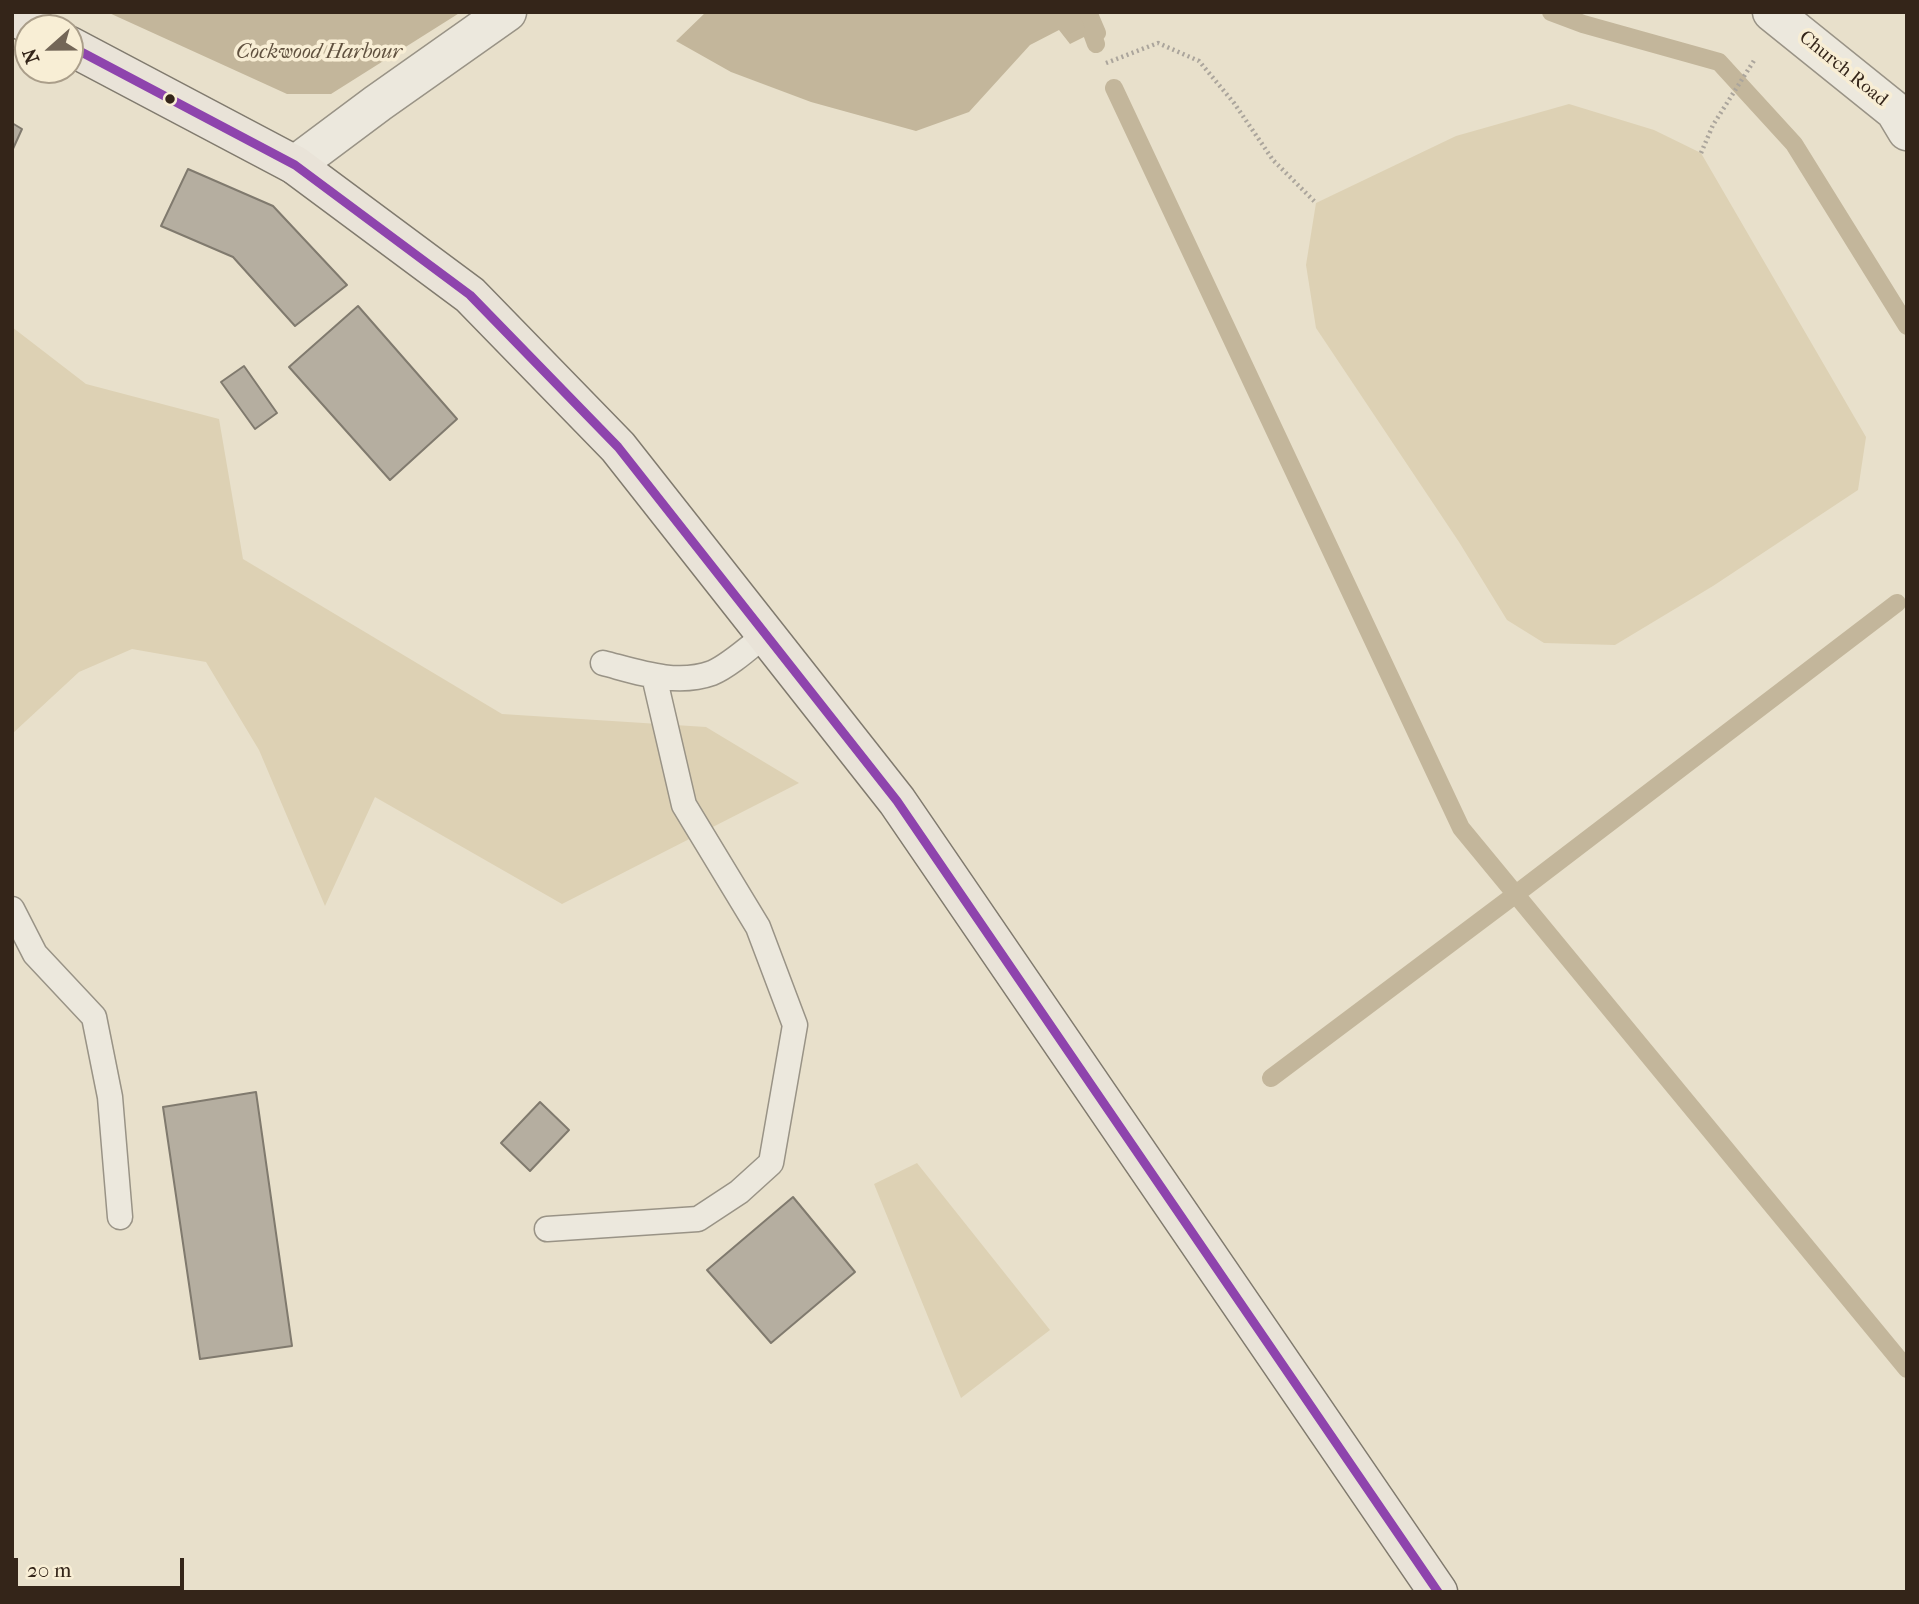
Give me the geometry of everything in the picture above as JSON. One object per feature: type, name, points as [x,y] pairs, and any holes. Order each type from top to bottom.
[{"type":"main road","points":[[84,54],[295,165],[470,295],[618,447],[897,802],[1438,1592]]},
{"type":"street","points":[[295,165],[507,12]]},
{"type":"street","name":"Church Road","points":[[1772,12],[1903,108]]},
{"type":"lane","points":[[603,663],[654,676],[687,679],[714,672],[766,634]]},
{"type":"lane","points":[[547,1230],[698,1219],[739,1192],[772,1163],[795,1025],[758,927],[684,805],[654,676]]},
{"type":"lane","points":[[12,909],[35,954],[94,1017],[110,1097],[120,1217]]},
{"type":"path","points":[[1106,63],[1158,43],[1199,61],[1234,103],[1273,160],[1316,203]]},
{"type":"path","points":[[1702,153],[1713,125],[1755,60]]},
{"type":"shaded area","points":[[1569,104],[1654,130],[1701,153],[1866,437],[1858,490],[1713,586],[1615,645],[1544,643],[1507,620],[1459,542],[1316,328],[1306,265],[1316,203],[1456,136]]},
{"type":"shaded area","points":[[12,327],[86,384],[219,419],[243,559],[502,714],[706,727],[799,783],[562,904],[375,797],[325,906],[259,750],[206,662],[132,649],[79,672],[12,734]]},
{"type":"shaded area","points":[[917,1163],[1050,1330],[961,1398],[874,1184]]},
{"type":"water","name":"Cockwood Harbour","points":[[107,12],[461,12],[331,94],[287,94]]},
{"type":"water","points":[[706,12],[1088,12],[1097,33],[1070,44],[1059,30],[1030,45],[969,112],[916,131],[811,102],[731,72],[676,41]]},
{"type":"building","points":[[12,123],[22,129],[12,151]]},
{"type":"building","points":[[188,169],[273,206],[347,285],[295,326],[233,257],[161,226]]},
{"type":"building","points":[[358,306],[457,419],[390,480],[289,367]]},
{"type":"building","points":[[244,366],[277,413],[255,429],[221,382]]},
{"type":"building","points":[[256,1092],[292,1346],[200,1359],[163,1107]]},
{"type":"building","points":[[540,1102],[569,1130],[530,1171],[501,1143]]},
{"type":"building","points":[[793,1197],[855,1272],[771,1343],[707,1270]]},
{"type":"waterway","points":[[1088,12],[1097,33],[1092,33],[1096,44]]},
{"type":"waterway","points":[[1551,12],[1583,24],[1719,62],[1794,144],[1907,326]]},
{"type":"waterway","points":[[1114,88],[1461,828],[1907,1369]]},
{"type":"waterway","points":[[1271,1078],[1897,603]]},
{"type":"transit line","points":[[84,53],[295,165],[470,295],[618,447],[897,801],[1438,1592]]}]
